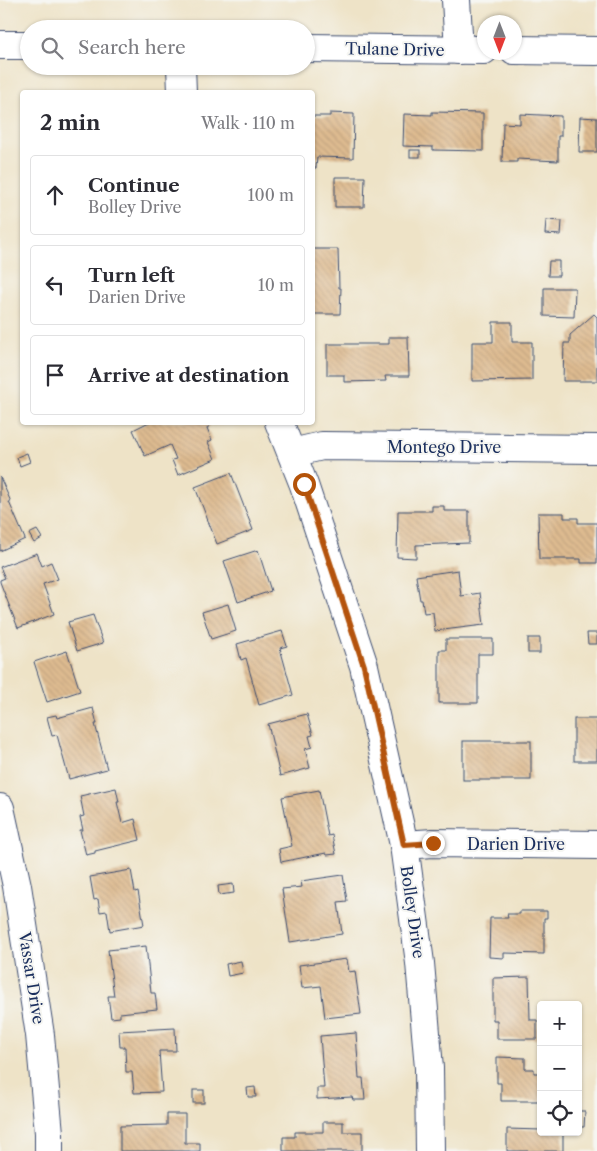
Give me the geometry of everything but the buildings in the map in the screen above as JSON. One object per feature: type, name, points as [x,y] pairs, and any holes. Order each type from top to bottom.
[{"type":"street","points":[[456,0],[472,50]]},
{"type":"street","points":[[0,45],[20,45]]},
{"type":"street","name":"Tulane Drive","points":[[315,48],[472,50]]},
{"type":"street","points":[[522,50],[597,51]]},
{"type":"street","points":[[181,75],[182,90]]},
{"type":"street","name":"Bolley Drive","points":[[280,425],[304,484],[364,666],[404,845],[420,963],[429,1068],[430,1151]]},
{"type":"street","name":"Montego Drive","points":[[292,453],[322,446],[597,449]]},
{"type":"street","name":"Vassar Drive","points":[[0,808],[18,886],[40,1035],[49,1133],[48,1151]]},
{"type":"street","name":"Darien Drive","points":[[404,845],[433,843],[597,844]]},
{"type":"route","points":[[304,484],[364,666],[404,845],[433,843]]}]
